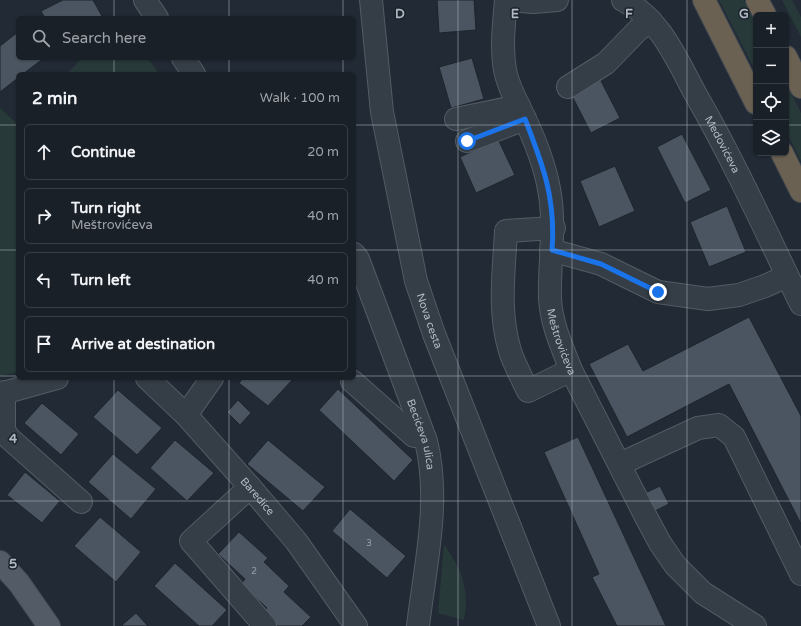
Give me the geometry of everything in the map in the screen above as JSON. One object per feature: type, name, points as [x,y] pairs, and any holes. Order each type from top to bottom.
[{"type":"highway","points":[[704,0],[753,97]]},
{"type":"highway","points":[[757,0],[763,12]]},
{"type":"highway","points":[[789,63],[801,87]]},
{"type":"highway","points":[[784,156],[801,191]]},
{"type":"main road","points":[[0,562],[19,583],[49,626]]},
{"type":"street","points":[[145,0],[156,16]]},
{"type":"street","name":"Nova cesta","points":[[371,0],[382,112],[416,281],[434,334],[549,626]]},
{"type":"street","points":[[506,0],[533,2],[557,0]]},
{"type":"street","name":"Meštrovićeva","points":[[506,0],[503,48],[505,70],[511,92],[522,112],[549,188],[554,228],[550,300],[555,328],[571,370],[660,543],[675,565],[703,593],[754,626]]},
{"type":"street","name":"Medovićeva","points":[[623,0],[643,12],[668,45],[728,151],[801,304]]},
{"type":"street","points":[[568,87],[606,63],[638,30],[651,21]]},
{"type":"street","points":[[184,60],[193,72]]},
{"type":"street","points":[[456,119],[522,112]]},
{"type":"street","points":[[467,141],[522,112]]},
{"type":"street","points":[[554,228],[506,231],[502,287],[504,323],[510,351],[528,391],[571,370]]},
{"type":"street","points":[[552,250],[601,264],[658,292],[708,299],[739,295],[765,286],[787,276]]},
{"type":"street","name":"Becićeva ulica","points":[[356,256],[423,434],[430,459],[433,500],[418,626]]},
{"type":"street","points":[[50,380],[2,393],[4,430],[9,438],[81,502]]},
{"type":"street","name":"Baredice","points":[[149,380],[186,416],[296,541],[356,626]]},
{"type":"street","points":[[186,416],[211,380]]},
{"type":"street","points":[[352,381],[414,436],[423,434]]},
{"type":"street","points":[[620,464],[698,428],[719,425],[734,437],[801,574]]},
{"type":"street","points":[[250,487],[191,541],[265,626]]},
{"type":"shaded area","points":[[719,0],[744,0],[753,18],[753,66]]},
{"type":"shaded area","points":[[782,0],[792,0],[801,17],[801,37],[789,12]]},
{"type":"shaded area","points":[[80,60],[149,60],[158,72],[69,72]]},
{"type":"shaded area","points":[[789,89],[801,113],[801,161],[789,137]]},
{"type":"shaded area","points":[[0,108],[16,123],[16,372],[0,376]]},
{"type":"shaded area","points":[[444,544],[455,562],[463,580],[466,599],[464,620],[438,613]]},
{"type":"building","points":[[63,0],[93,0],[102,16],[44,16],[41,11]]},
{"type":"building","points":[[437,0],[474,0],[476,30],[439,33]]},
{"type":"building","points":[[16,34],[16,60],[41,60],[26,72],[16,72],[16,80],[0,92],[0,46]]},
{"type":"building","points":[[472,58],[484,99],[451,108],[439,67]]},
{"type":"building","points":[[600,79],[620,118],[591,133],[571,94]]},
{"type":"building","points":[[682,134],[711,190],[685,203],[657,147]]},
{"type":"building","points":[[498,139],[515,175],[476,193],[460,157]]},
{"type":"building","points":[[615,166],[635,211],[599,227],[580,181]]},
{"type":"building","points":[[727,206],[746,252],[709,267],[690,222]]},
{"type":"building","points":[[749,317],[801,416],[801,524],[729,384],[627,437],[589,364],[628,344],[643,371]]},
{"type":"building","points":[[241,380],[292,380],[268,406],[239,383]]},
{"type":"building","points":[[338,389],[413,460],[394,481],[319,410]]},
{"type":"building","points":[[118,390],[162,428],[137,455],[93,417]]},
{"type":"building","points":[[238,400],[251,413],[240,425],[227,412]]},
{"type":"building","points":[[42,403],[79,434],[61,455],[24,423]]},
{"type":"building","points":[[578,437],[666,626],[617,626],[592,577],[599,574],[544,452]]},
{"type":"building","points":[[175,440],[214,473],[187,501],[150,468]]},
{"type":"building","points":[[268,440],[325,487],[303,511],[247,464]]},
{"type":"building","points":[[113,454],[156,489],[131,519],[88,482]]},
{"type":"building","points":[[25,472],[60,501],[42,523],[7,495]]},
{"type":"building","points":[[660,486],[669,504],[655,511],[645,493]]},
{"type":"building","points":[[350,509],[406,556],[387,578],[332,531]]},
{"type":"building","points":[[100,517],[141,552],[116,582],[74,546]]},
{"type":"building","points":[[239,532],[268,558],[264,562],[289,586],[284,592],[311,617],[302,626],[275,626],[261,614],[267,608],[241,584],[245,579],[218,554]]},
{"type":"building","points":[[175,563],[227,610],[212,626],[199,626],[154,586]]},
{"type":"building","points":[[136,613],[148,626],[122,625]]},
{"type":"route","points":[[467,141],[525,119],[537,149],[549,188],[554,228],[552,250],[601,264],[658,292]]}]
